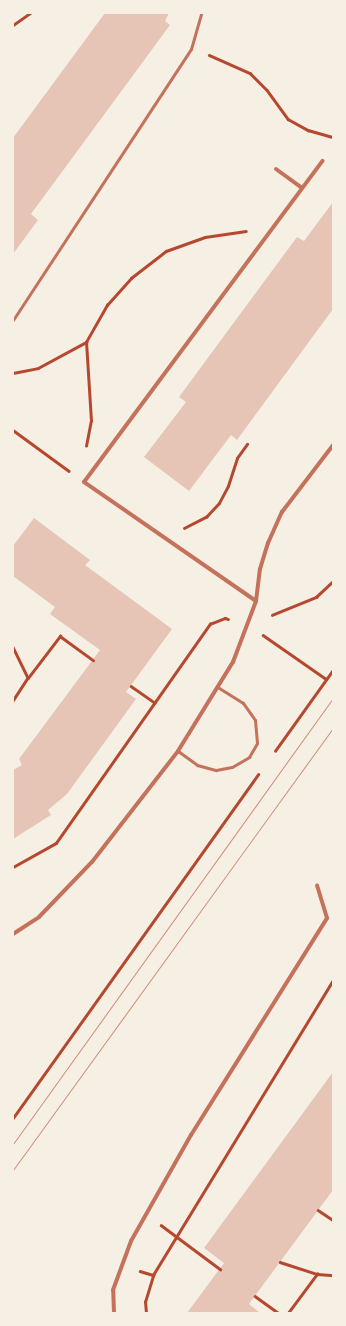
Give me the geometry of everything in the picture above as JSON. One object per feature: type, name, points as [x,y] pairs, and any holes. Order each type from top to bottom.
[{"type":"street","points":[[256,601],[84,482],[322,161]]},
{"type":"street","points":[[276,169],[302,188]]},
{"type":"street","points":[[13,934],[39,917],[92,862],[178,751],[233,662],[249,624],[256,601],[260,569],[268,542],[282,512],[333,445]]},
{"type":"street","points":[[114,1313],[113,1290],[131,1241],[191,1136],[327,918],[317,886]]},
{"type":"lane","points":[[13,320],[191,49],[201,13]]},
{"type":"lane","points":[[178,751],[197,765],[216,770],[232,768],[249,757],[257,743],[255,720],[243,703],[217,687]]},
{"type":"path","points":[[13,25],[30,13]]},
{"type":"path","points":[[191,49],[219,58],[250,73],[267,90],[288,119],[308,130],[333,137]]},
{"type":"path","points":[[13,374],[38,368],[86,342],[107,305],[131,278],[166,251],[205,237],[274,226]]},
{"type":"path","points":[[84,482],[83,459],[92,421],[86,342]]},
{"type":"path","points":[[13,430],[70,472]]},
{"type":"path","points":[[160,534],[185,528],[206,517],[219,503],[228,486],[234,465],[247,444]]},
{"type":"path","points":[[13,867],[56,842],[155,704],[210,624],[225,618],[249,624],[316,597],[333,582]]},
{"type":"path","points":[[13,701],[28,678],[60,636],[93,660]]},
{"type":"path","points":[[13,647],[28,678]]},
{"type":"path","points":[[280,647],[326,680]]},
{"type":"path","points":[[271,757],[333,670]]},
{"type":"path","points":[[130,686],[155,704]]},
{"type":"path","points":[[13,1118],[262,770]]},
{"type":"path","points":[[146,1313],[145,1302],[153,1276],[333,980]]},
{"type":"path","points":[[318,1210],[333,1220]]},
{"type":"path","points":[[177,1236],[220,1269]]},
{"type":"path","points":[[280,1262],[317,1274],[333,1275]]},
{"type":"path","points":[[288,1313],[317,1274]]},
{"type":"path","points":[[255,1296],[278,1313]]},
{"type":"building","points":[[105,13],[169,13],[165,21],[170,25],[31,214],[38,220],[13,254],[13,138]]},
{"type":"building","points":[[333,202],[333,309],[237,440],[231,435],[189,491],[144,457],[186,402],[179,397],[297,237],[304,241]]},
{"type":"building","points":[[34,518],[90,560],[85,565],[172,629],[126,692],[136,699],[67,794],[48,810],[51,815],[13,839],[13,770],[22,765],[19,759],[100,650],[50,614],[55,607],[13,576],[13,546]]},
{"type":"building","points":[[333,1072],[333,1190],[249,1304],[260,1313],[187,1313],[224,1263],[204,1248]]},
{"type":"tram line","points":[[13,1144],[333,698]]},
{"type":"tram line","points":[[13,1170],[333,728]]}]
